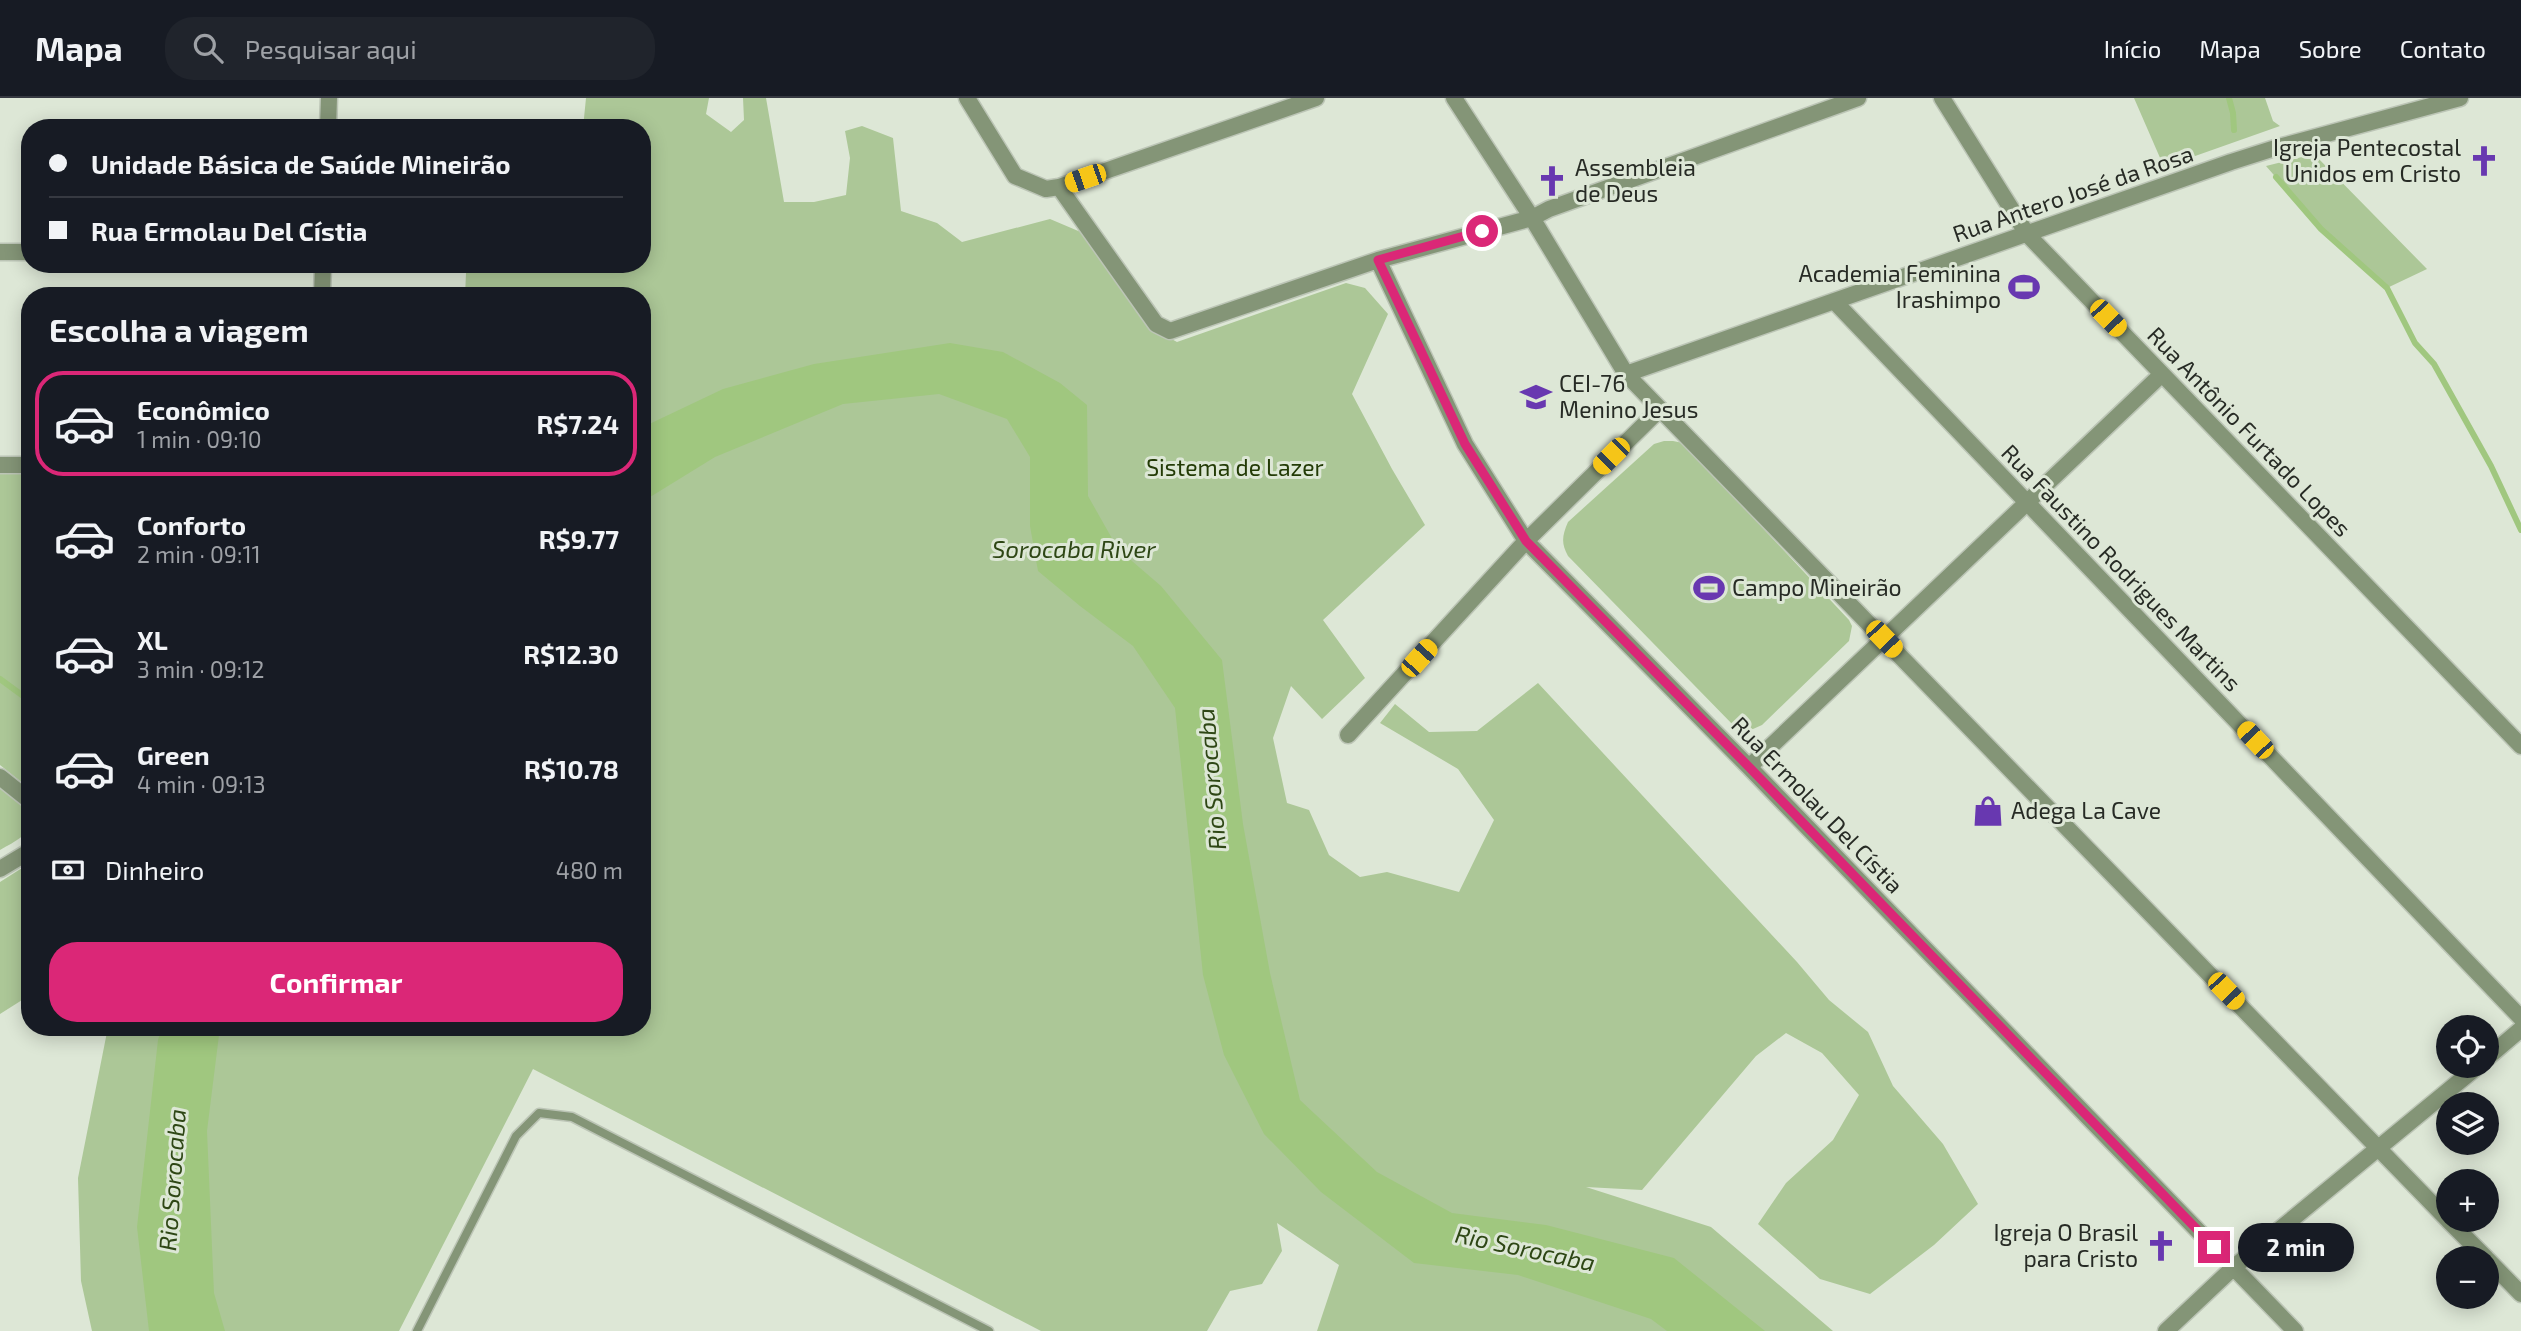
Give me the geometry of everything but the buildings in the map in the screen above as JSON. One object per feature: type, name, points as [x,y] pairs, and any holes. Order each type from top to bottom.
[{"type":"street","points":[[328,119],[329,98]]},
{"type":"street","points":[[967,98],[1015,176],[1046,189],[1059,187],[1316,98]]},
{"type":"street","points":[[1454,98],[1532,218],[1626,374],[2436,1207]]},
{"type":"street","points":[[1059,187],[1156,324],[1170,331],[1378,260],[1532,218],[1549,209],[1858,98]]},
{"type":"street","name":"Rua Antônio Furtado Lopes","points":[[1942,98],[2027,234],[2521,746]]},
{"type":"street","name":"Rua Antero José da Rosa","points":[[1626,374],[2231,162],[2460,98]]},
{"type":"street","points":[[0,251],[21,252]]},
{"type":"street","name":"Rua Ermolau Del Cístia","points":[[1378,260],[1465,444],[1526,541],[1749,767],[2295,1331]]},
{"type":"street","name":"Rua Faustino Rodrigues Martins","points":[[1834,301],[2521,1018]]},
{"type":"street","points":[[1749,767],[2162,374]]},
{"type":"street","points":[[1348,735],[1526,541],[1660,409]]},
{"type":"street","points":[[0,465],[21,465]]},
{"type":"street","points":[[0,777],[21,794]]},
{"type":"street","points":[[0,869],[21,856]]},
{"type":"street","points":[[2499,1048],[2521,1030]]},
{"type":"street","points":[[2166,1331],[2234,1267],[2464,1078]]},
{"type":"street","points":[[2460,1232],[2473,1246]]},
{"type":"street","points":[[2499,1272],[2521,1294]]},
{"type":"lane","points":[[417,1331],[516,1136],[539,1113],[572,1117],[989,1331]]},
{"type":"green space","name":"Sistema de Lazer","points":[[586,98],[709,98],[706,114],[731,132],[744,120],[743,98],[766,98],[784,202],[814,202],[846,195],[850,158],[845,131],[862,126],[893,138],[901,211],[937,223],[962,242],[1050,219],[1083,233],[1155,330],[1177,342],[1346,283],[1365,288],[1388,314],[1352,394],[1425,525],[1323,620],[1365,678],[1322,719],[1291,686],[1273,738],[1287,803],[1309,810],[1329,855],[1360,877],[1387,872],[1459,892],[1494,820],[1458,769],[1380,723],[1395,704],[1429,732],[1477,731],[1538,683],[1797,962],[1829,1000],[1868,1032],[1893,1086],[1943,1144],[1978,1204],[1934,1245],[1870,1294],[1820,1279],[1758,1224],[1786,1183],[1833,1140],[1859,1095],[1822,1053],[1786,1033],[1756,1056],[1642,1190],[1586,1187],[1711,1227],[1833,1331],[1317,1331],[1339,1265],[1277,1223],[1282,1251],[1262,1284],[1230,1291],[1207,1331],[1041,1331],[533,1069],[399,1331],[92,1331],[81,1281],[78,1178],[106,1036],[651,1036],[651,287],[465,287],[466,273],[651,273],[651,119],[584,119]]},
{"type":"green space","points":[[2134,98],[2265,98],[2273,121],[2280,126],[2164,167]]},
{"type":"green space","points":[[2314,154],[2427,269],[2387,288],[2321,229],[2266,166]]},
{"type":"green space","name":"Campo Mineirão","points":[[1664,441],[1683,443],[1852,626],[1849,641],[1762,725],[1753,729],[1736,728],[1568,556],[1564,547],[1568,522],[1654,444]]},
{"type":"green space","points":[[0,473],[21,474],[21,782],[0,765]]},
{"type":"green space","points":[[0,783],[21,802],[21,837],[0,850]]},
{"type":"green space","points":[[21,869],[21,1001],[0,1014],[0,882]]},
{"type":"water","name":"Sorocaba River","points":[[950,343],[1003,352],[1060,383],[1087,405],[1088,496],[1118,549],[1161,586],[1222,660],[1243,824],[1270,973],[1300,1100],[1377,1172],[1452,1213],[1546,1225],[1674,1258],[1765,1331],[1667,1331],[1651,1319],[1518,1275],[1414,1263],[1321,1192],[1264,1134],[1224,1055],[1203,975],[1175,708],[1133,646],[1038,571],[1030,526],[1030,457],[1007,419],[939,394],[843,404],[715,457],[651,496],[651,423],[723,389],[814,364]]},
{"type":"water","name":"Rio Sorocaba","points":[[159,1036],[219,1036],[207,1131],[214,1293],[225,1331],[149,1331],[137,1227]]},
{"type":"waterway","points":[[2229,98],[2234,130]]},
{"type":"waterway","points":[[2276,177],[2321,229],[2387,288],[2415,343],[2434,364],[2491,466],[2521,530]]},
{"type":"waterway","points":[[0,679],[21,694]]},
{"type":"place","name":"Igreja Pentecostal Unidos em Cristo","points":[[2484,161]]},
{"type":"place","name":"Assembleia de Deus","points":[[1552,181]]},
{"type":"place","name":"Academia Feminina Irashimpo","points":[[2024,287]]},
{"type":"place","name":"CEI-76 Menino Jesus","points":[[1536,397]]},
{"type":"place","name":"Campo Mineirão","points":[[1709,588]]},
{"type":"place","name":"Adega La Cave","points":[[1988,811]]},
{"type":"place","name":"Igreja O Brasil para Cristo","points":[[2161,1246]]},
{"type":"route","points":[[1482,231],[1378,260],[1465,444],[1526,541],[2214,1247]]}]
